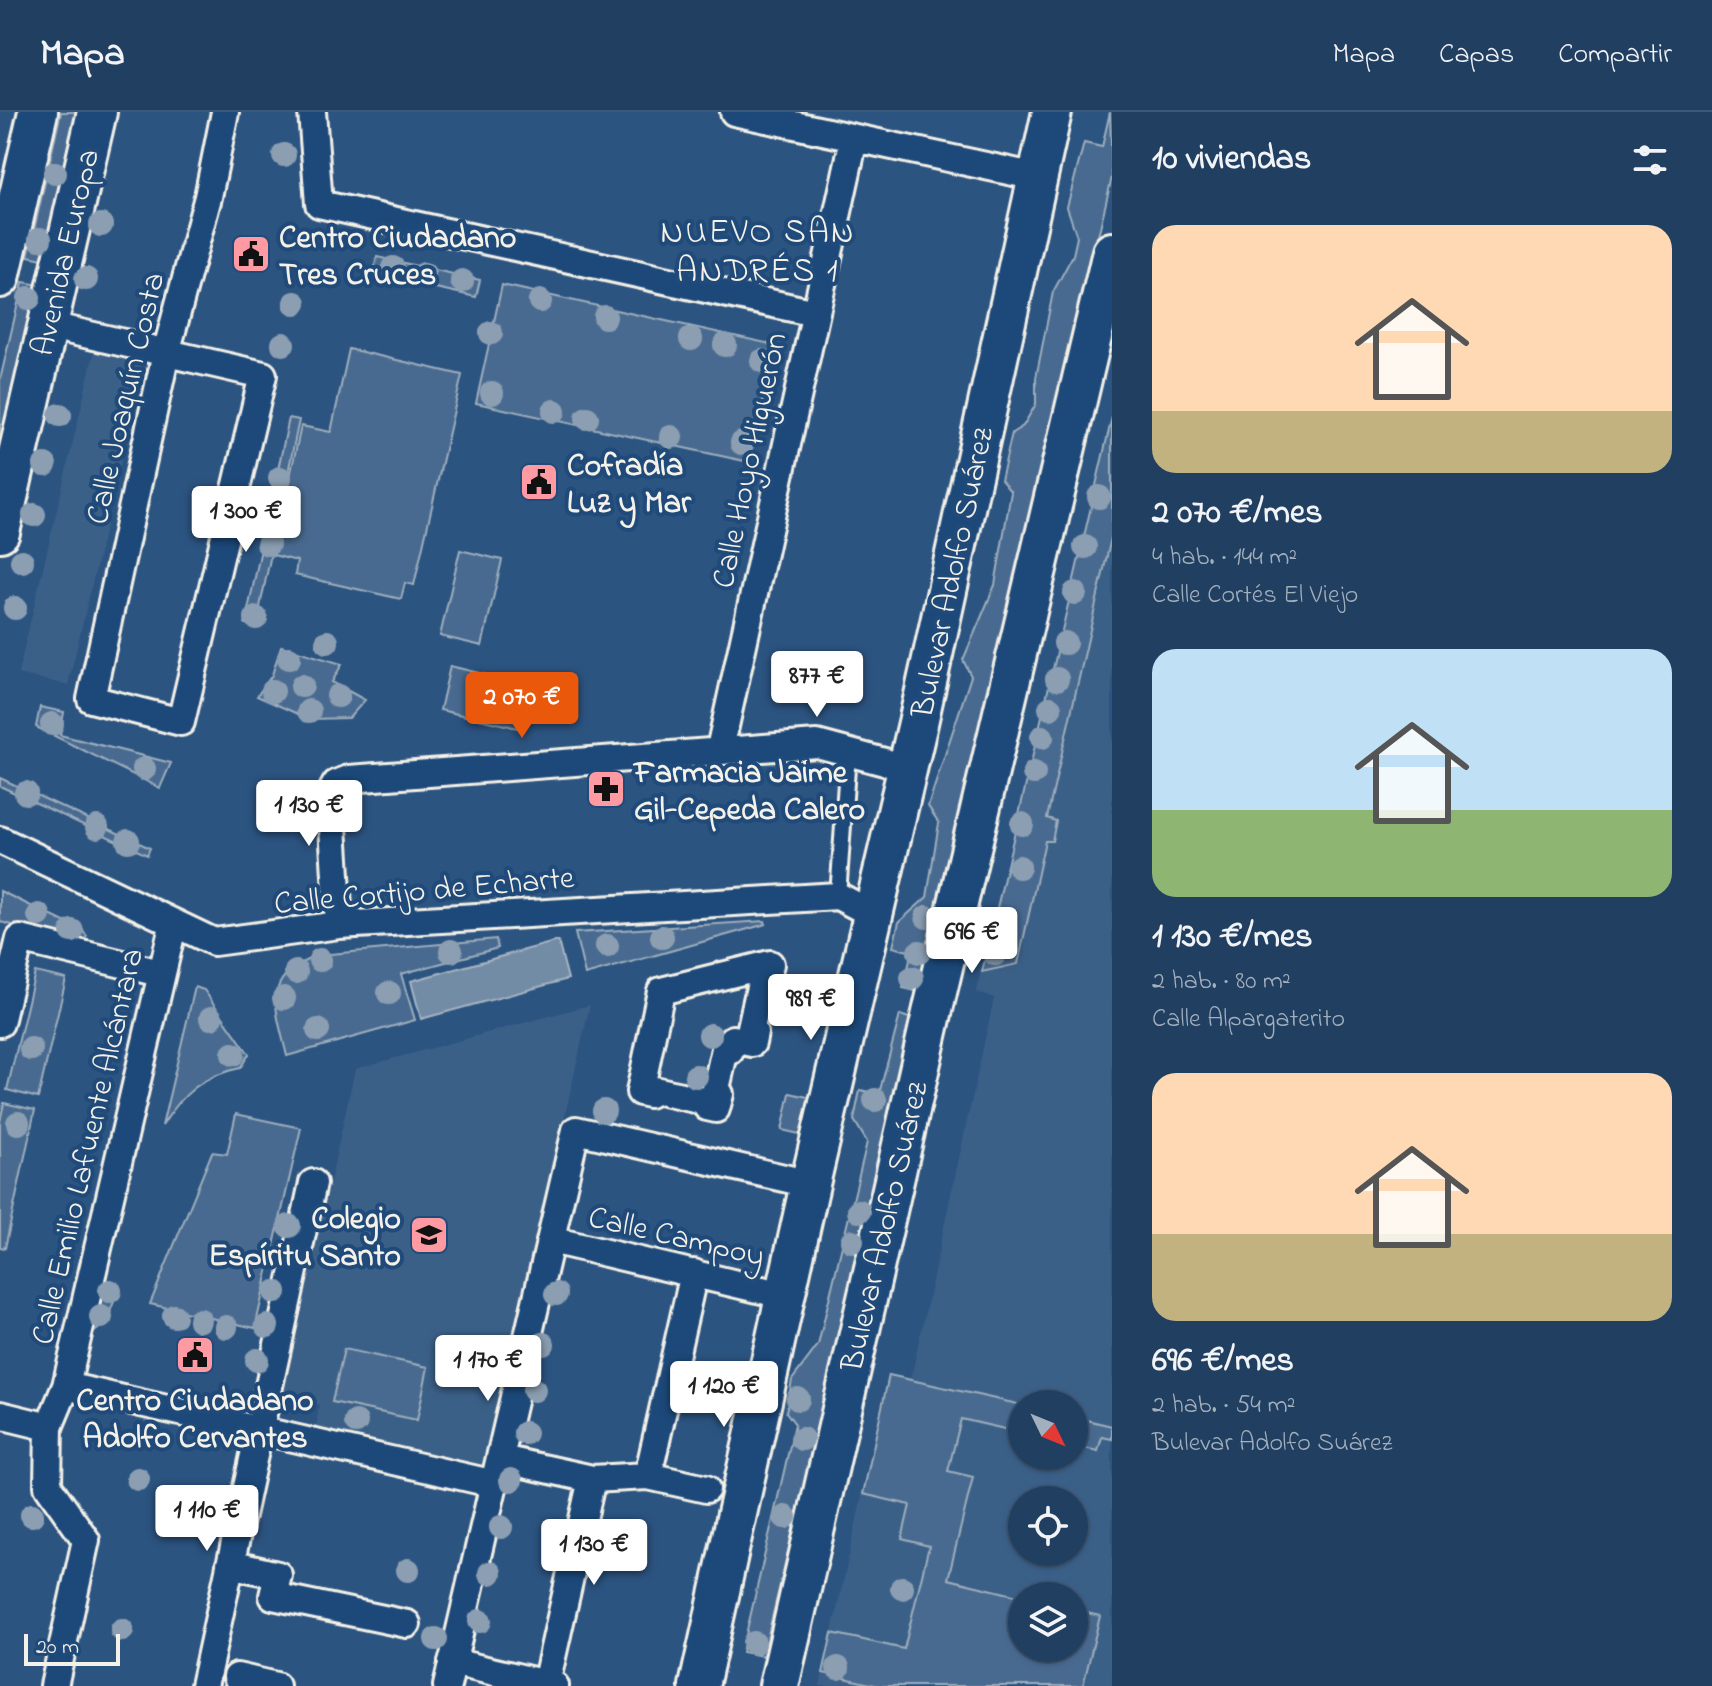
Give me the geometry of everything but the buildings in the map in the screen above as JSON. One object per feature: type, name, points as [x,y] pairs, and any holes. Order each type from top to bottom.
[{"type":"street","name":"Avenida Europa","points":[[0,278],[38,112]]},
{"type":"street","name":"Avenida Europa","points":[[0,532],[97,112]]},
{"type":"street","name":"Calle Joaquín Costa","points":[[166,353],[263,375],[181,722],[91,699],[166,353],[208,197],[225,112]]},
{"type":"street","points":[[312,112],[319,204],[815,313]]},
{"type":"street","points":[[734,112],[1037,177]]},
{"type":"street","name":"Bulevar Adolfo Suárez","points":[[699,1686],[1052,112]]},
{"type":"street","name":"Calle Hoyo Higuerón","points":[[720,749],[854,139]]},
{"type":"street","name":"Bulevar Adolfo Suárez","points":[[779,1686],[933,1009],[1112,252]]},
{"type":"street","points":[[46,325],[166,353]]},
{"type":"street","points":[[339,925],[331,793],[336,784],[349,779],[817,744],[907,768]]},
{"type":"street","name":"Calle Cortijo de Echarte","points":[[0,840],[173,926],[214,942],[339,925],[838,896]]},
{"type":"street","points":[[838,896],[872,914]]},
{"type":"street","name":"Calle Emilio Lafuente Alcántara","points":[[49,1427],[66,1386],[173,926]]},
{"type":"street","points":[[0,1023],[20,939],[160,973]]},
{"type":"street","points":[[770,964],[767,975],[763,974],[750,1032],[754,1033],[752,1043],[733,1039],[730,1051],[725,1049],[715,1093],[720,1094],[716,1109],[707,1107],[708,1102],[650,1089],[649,1094],[640,1092],[661,991],[770,964]]},
{"type":"street","points":[[592,1479],[551,1685],[450,1674],[576,1130],[810,1184]]},
{"type":"street","points":[[204,1686],[313,1183]]},
{"type":"street","name":"Calle Campoy","points":[[551,1240],[787,1296]]},
{"type":"street","points":[[648,1476],[694,1273]]},
{"type":"street","points":[[66,1386],[259,1432],[498,1472],[592,1479],[648,1476],[706,1489]]},
{"type":"street","points":[[0,1415],[49,1427],[48,1486],[86,1540],[54,1686]]},
{"type":"street","points":[[230,1564],[278,1575],[273,1596],[407,1624]]},
{"type":"street","points":[[237,1677],[276,1686]]},
{"type":"lane","points":[[838,896],[848,754]]},
{"type":"shaded area","points":[[61,112],[77,112],[43,259],[28,256]]},
{"type":"shaded area","points":[[1110,112],[1112,177],[920,992],[903,988],[912,952],[893,947],[899,922],[927,897],[939,823],[928,806],[971,676],[963,660],[995,585],[1011,492],[1001,480],[1012,433],[1023,426],[1036,404],[1036,378],[1053,292],[1073,255],[1077,237],[1067,207],[1084,143],[1102,147]]},
{"type":"shaded area","points":[[377,257],[480,280],[476,297],[373,274]]},
{"type":"shaded area","points":[[23,282],[40,285],[0,456],[0,380]]},
{"type":"shaded area","points":[[502,285],[775,345],[749,462],[476,403]]},
{"type":"shaded area","points":[[349,349],[462,375],[414,585],[405,583],[401,599],[295,575],[297,561],[273,555],[301,426],[331,432]]},
{"type":"shaded area","points":[[94,353],[144,364],[68,685],[18,674]]},
{"type":"shaded area","points":[[1112,417],[1112,1686],[820,1686],[889,1375],[910,1379],[914,1364],[994,998],[976,992]]},
{"type":"shaded area","points":[[1112,417],[1112,534],[1047,818],[1056,821],[1052,841],[1045,841],[1018,964],[982,972]]},
{"type":"shaded area","points":[[289,418],[299,420],[256,626],[245,624]]},
{"type":"shaded area","points":[[460,550],[502,560],[482,646],[440,636]]},
{"type":"shaded area","points":[[281,646],[342,664],[332,682],[365,700],[349,718],[309,719],[257,696],[272,675]]},
{"type":"shaded area","points":[[450,666],[533,686],[522,729],[440,710]]},
{"type":"shaded area","points":[[40,707],[64,712],[60,735],[171,763],[160,788],[36,727]]},
{"type":"shaded area","points":[[0,778],[150,848],[147,855],[0,786]]},
{"type":"shaded area","points":[[0,891],[83,931],[87,936],[83,942],[0,922]]},
{"type":"shaded area","points":[[765,921],[766,924],[585,975],[575,933]]},
{"type":"shaded area","points":[[496,939],[498,948],[401,974],[415,1020],[287,1056],[276,995],[287,973],[300,964],[319,955]]},
{"type":"shaded area","points":[[558,941],[568,979],[421,1019],[411,981]]},
{"type":"shaded area","points":[[35,972],[66,979],[38,1098],[7,1090]]},
{"type":"shaded area","points":[[195,987],[204,990],[249,1054],[240,1068],[215,1076],[194,1088],[162,1126]]},
{"type":"shaded area","name":"Colegio Espíritu Santo","points":[[590,1005],[486,1463],[478,1467],[316,1430],[319,1405],[283,1397],[355,1069]]},
{"type":"shaded area","points":[[900,1015],[915,1020],[763,1656],[742,1652],[795,1424],[786,1412],[792,1380],[818,1345],[867,1142],[854,1120],[860,1090],[879,1094]]},
{"type":"shaded area","points":[[790,1093],[817,1099],[808,1136],[782,1130]]},
{"type":"shaded area","points":[[4,1103],[35,1110],[5,1248],[0,1247],[0,1122]]},
{"type":"shaded area","points":[[236,1114],[301,1128],[255,1328],[150,1304],[212,1152],[227,1154]]},
{"type":"shaded area","points":[[105,1284],[119,1288],[106,1323],[92,1334]]},
{"type":"shaded area","points":[[344,1349],[428,1367],[417,1420],[332,1402]]},
{"type":"shaded area","points":[[889,1375],[1008,1402],[1008,1430],[961,1419],[948,1471],[973,1477],[948,1579],[1008,1594],[1008,1662],[1088,1662],[1088,1613],[1100,1616],[1083,1686],[879,1686],[823,1673],[832,1633],[904,1649],[929,1546],[902,1539],[910,1505],[863,1494]]},
{"type":"shaded area","points":[[1088,1420],[1112,1426],[1112,1439],[1102,1437],[1098,1451],[1088,1449]]},
{"type":"place","name":"Centro Ciudadano Tres Cruces","points":[[251,254]]},
{"type":"place","name":"Cofradía Luz y Mar","points":[[539,482]]},
{"type":"place","name":"Farmacia Jaime Gil-Cepeda Calero","points":[[606,789]]},
{"type":"place","name":"Colegio Espíritu Santo","points":[[429,1235]]},
{"type":"place","name":"Centro Ciudadano Adolfo Cervantes","points":[[195,1355]]},
{"type":"district","name":"NUEVO SAN ANDRÉS 1","points":[[758,250]]}]
